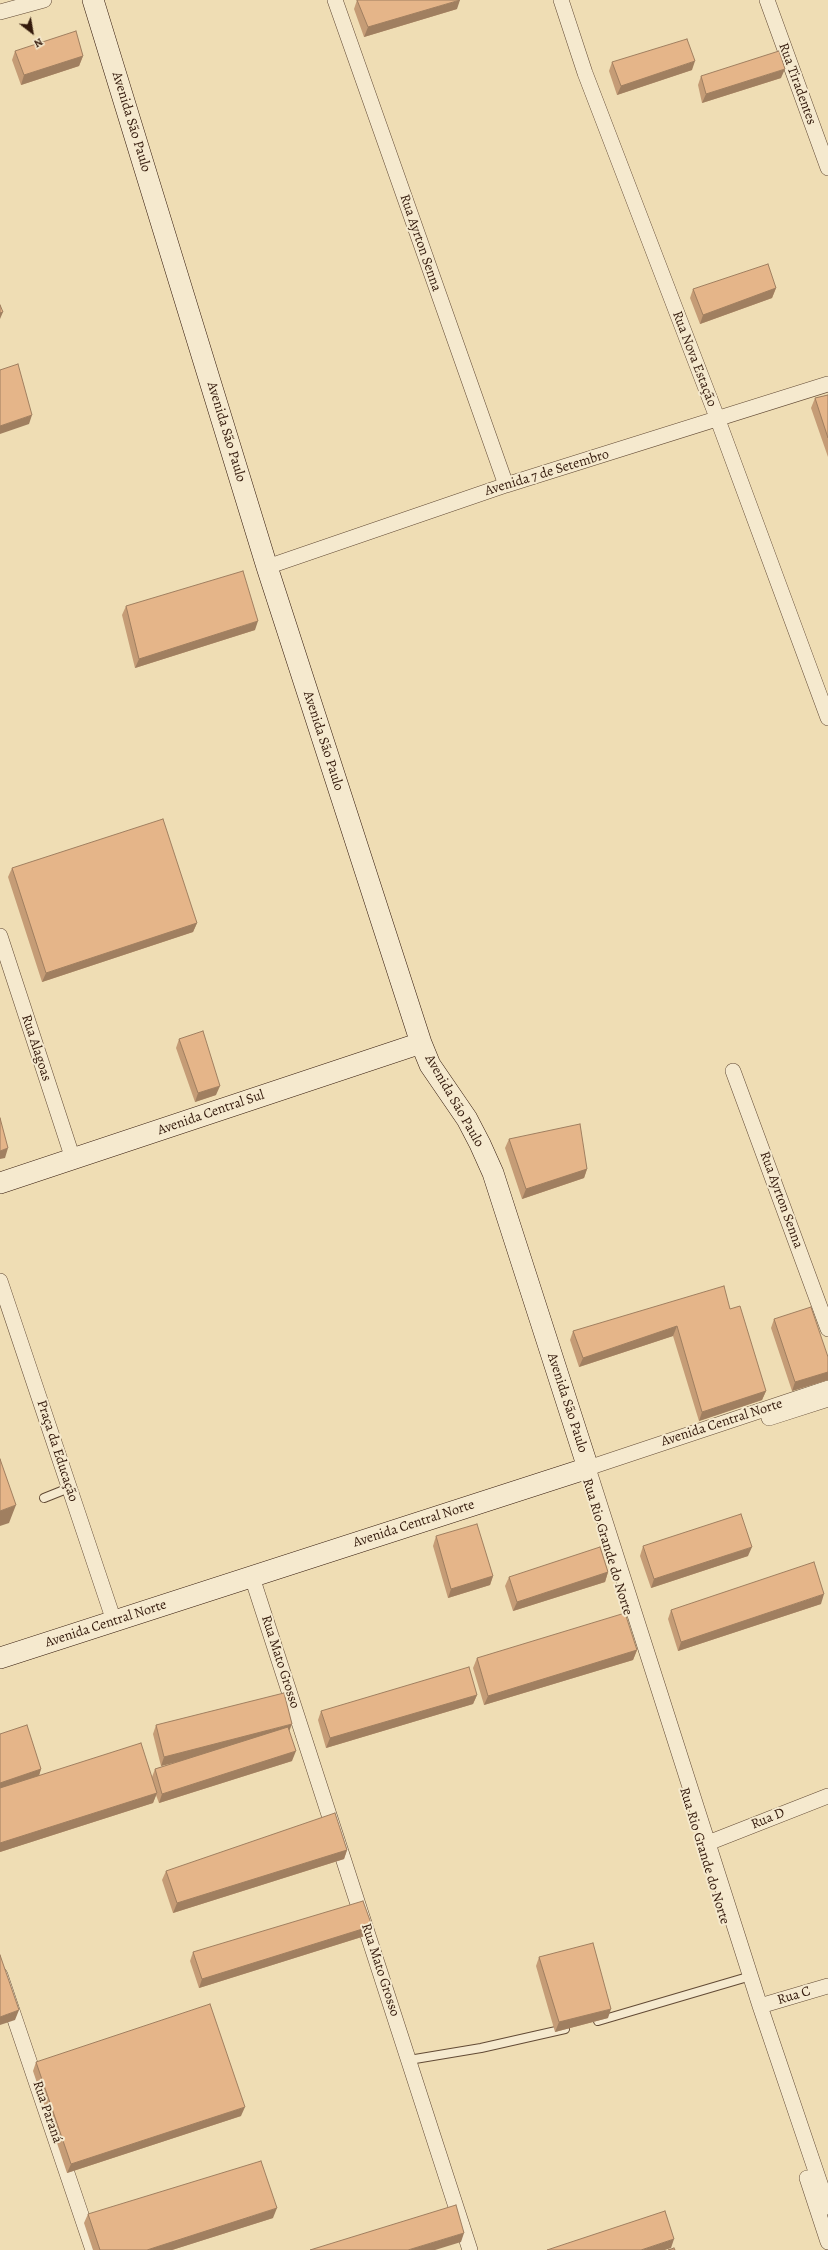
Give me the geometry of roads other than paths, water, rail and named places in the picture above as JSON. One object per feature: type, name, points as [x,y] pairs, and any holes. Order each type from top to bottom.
[{"type":"main road","name":"Avenida São Paulo","points":[[93,0],[267,567],[421,1043],[430,1065],[450,1091],[477,1138],[492,1173],[587,1471]]},
{"type":"main road","name":"Avenida Central Sul","points":[[0,1183],[421,1043]]},
{"type":"main road","name":"Avenida Central Norte","points":[[0,1658],[587,1471]]},
{"type":"street","points":[[0,12],[44,0]]},
{"type":"street","name":"Rua Ayrton Senna","points":[[336,0],[506,485]]},
{"type":"street","name":"Rua Nova Estação","points":[[561,0],[585,73],[718,420],[828,718]]},
{"type":"street","name":"Rua Tiradentes","points":[[767,0],[828,168]]},
{"type":"street","name":"Avenida 7 de Setembro","points":[[267,567],[506,485],[718,420],[828,384]]},
{"type":"street","name":"Rua Alagoas","points":[[0,936],[73,1159]]},
{"type":"street","name":"Rua Ayrton Senna","points":[[733,1071],[828,1329]]},
{"type":"street","name":"Praça da Educação","points":[[0,1283],[114,1621]]},
{"type":"street","name":"Avenida Central Norte","points":[[587,1471],[828,1388]]},
{"type":"street","points":[[587,1471],[828,1399]]},
{"type":"street","name":"Rua Rio Grande do Norte","points":[[587,1471],[708,1843],[747,1978],[760,2006],[828,2208]]},
{"type":"street","name":"Rua Rio Grande do Norte","points":[[587,1471],[747,1978],[828,2242]]},
{"type":"street","name":"Rua Mato Grosso","points":[[252,1577],[470,2250]]},
{"type":"street","name":"Rua D","points":[[708,1843],[828,1796]]},
{"type":"street","name":"Rua Paraná","points":[[0,1975],[93,2250]]},
{"type":"street","name":"Rua C","points":[[760,2006],[828,1986]]},
{"type":"lane","points":[[44,1498],[70,1488]]},
{"type":"lane","points":[[588,2023],[747,1978]]},
{"type":"lane","points":[[409,2060],[481,2048],[575,2026]]}]
